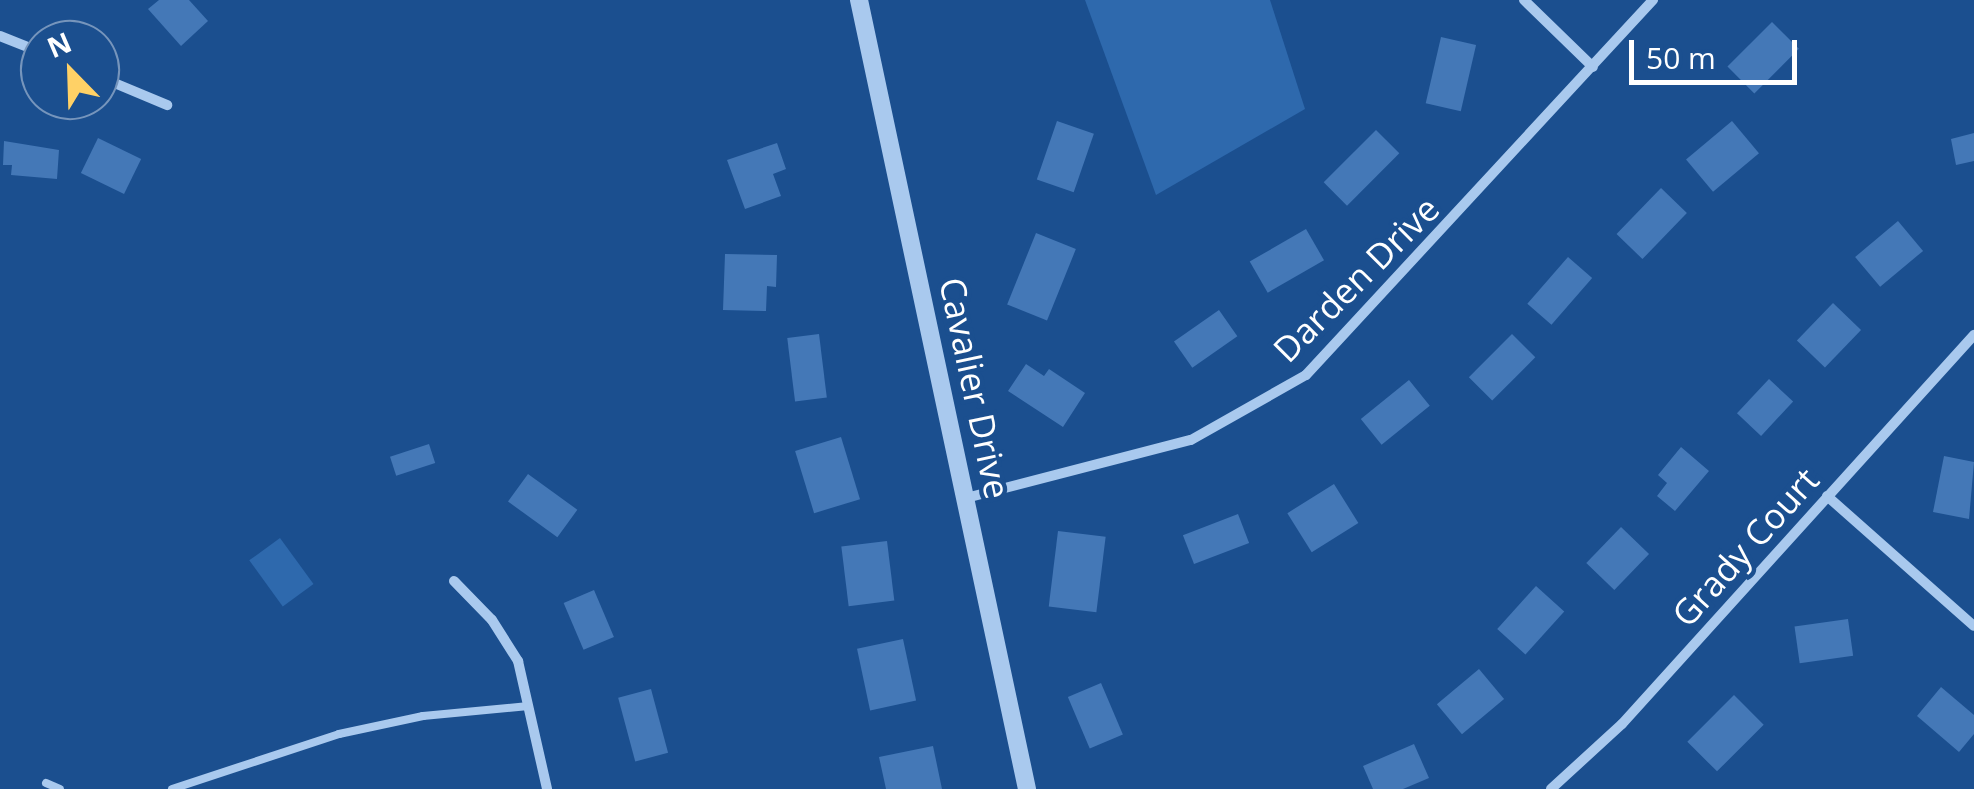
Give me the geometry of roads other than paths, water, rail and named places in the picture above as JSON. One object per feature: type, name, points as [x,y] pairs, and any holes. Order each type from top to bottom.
[{"type":"street","name":"Cavalier Drive","points":[[859,0],[1027,789]]},
{"type":"street","points":[[1524,0],[1593,66]]},
{"type":"street","name":"Darden Drive","points":[[966,498],[1160,449],[1267,402],[1342,344],[1653,0]]},
{"type":"street","points":[[120,85],[166,105]]},
{"type":"street","name":"Grady Court","points":[[1550,789],[1622,724],[1974,335]]},
{"type":"street","points":[[1828,496],[1974,626]]},
{"type":"street","points":[[454,581],[507,639],[529,706],[548,789]]},
{"type":"lane","points":[[172,789],[339,734],[423,716],[529,706]]},
{"type":"lane","points":[[46,784],[60,789]]}]
